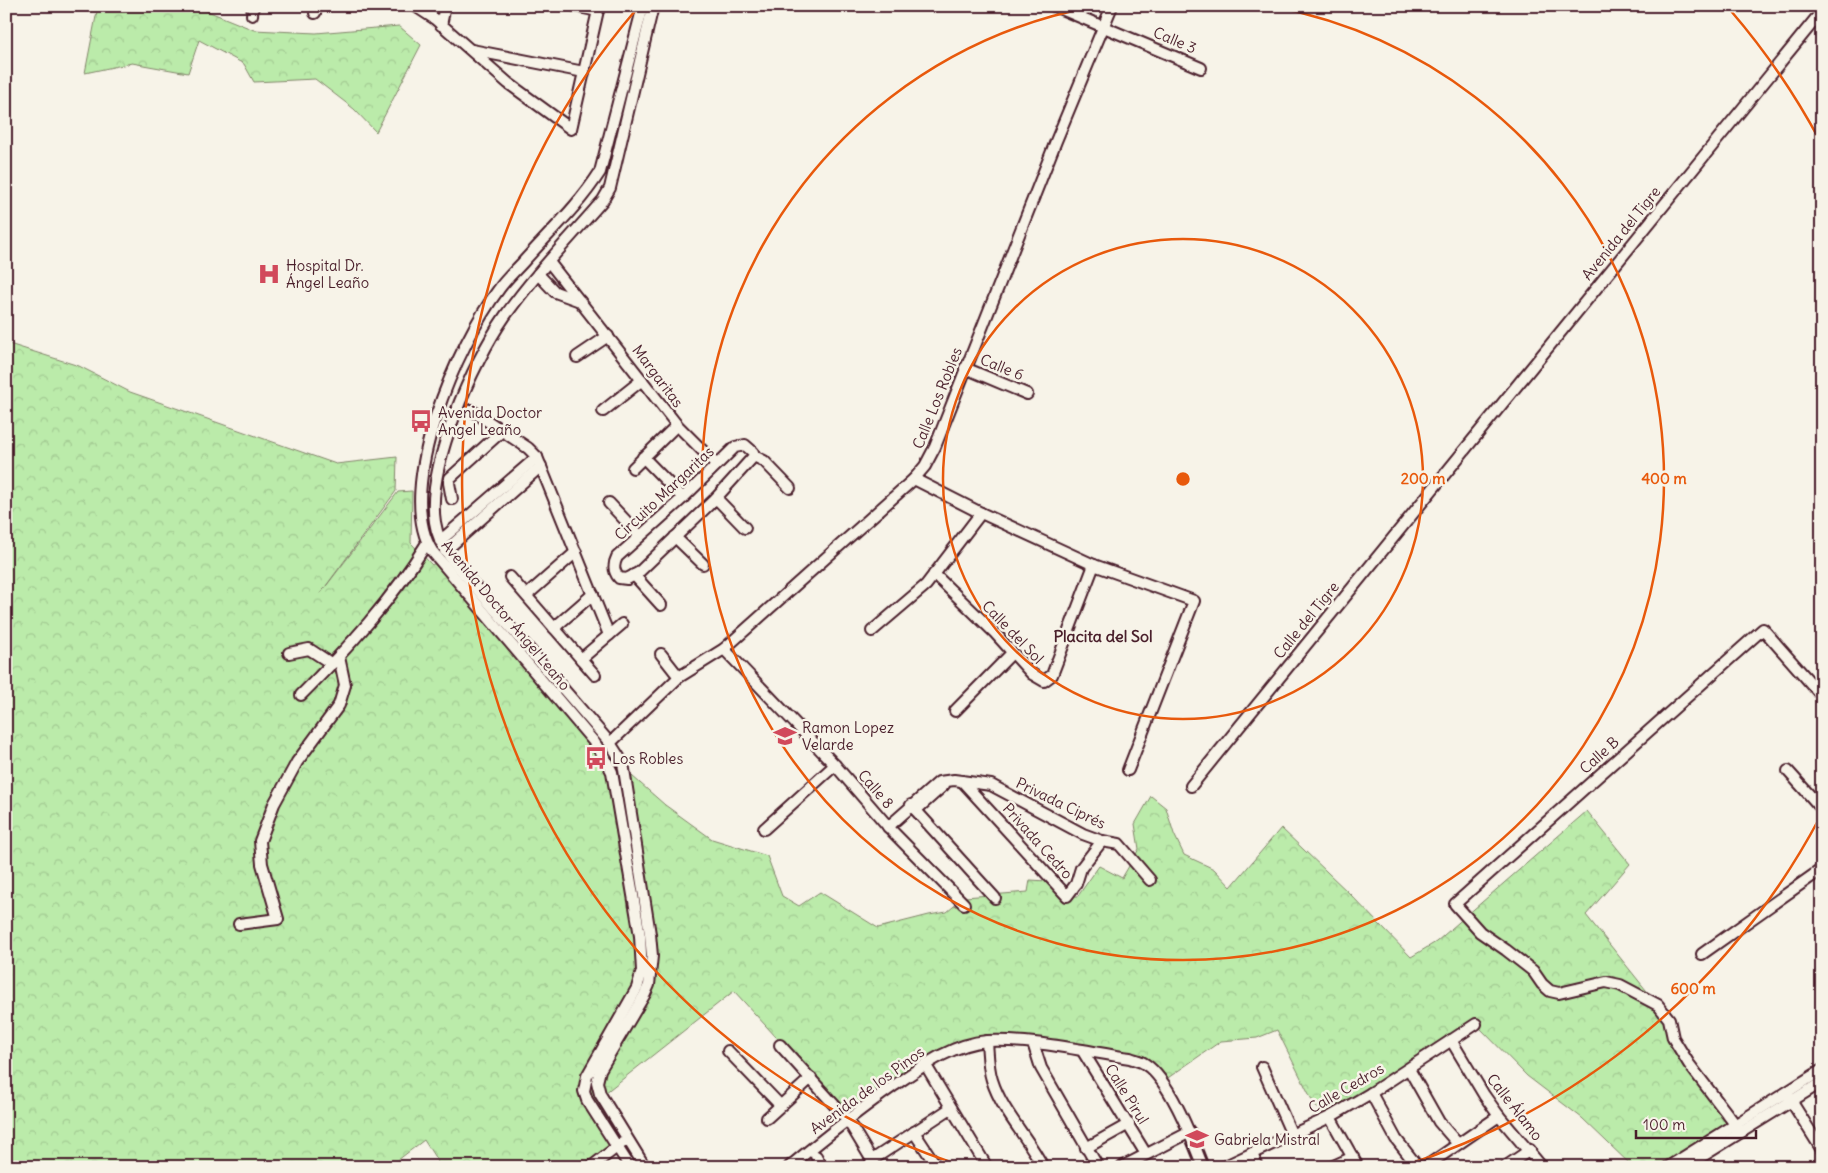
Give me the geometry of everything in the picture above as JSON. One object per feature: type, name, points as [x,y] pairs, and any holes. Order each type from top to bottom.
[{"type":"street","points":[[415,6],[441,25],[508,83],[571,129],[599,9],[574,6]]},
{"type":"street","points":[[441,25],[445,6]]},
{"type":"street","name":"Avenida Doctor Ángel Leaño","points":[[630,1167],[587,1100],[584,1091],[587,1076],[637,988],[642,971],[640,936],[612,772],[594,742],[450,573],[427,543],[421,504],[422,474],[426,450],[449,379],[468,337],[500,287],[587,192],[600,172],[642,6]]},
{"type":"street","name":"Avenida Doctor Ángel Leaño","points":[[645,1167],[607,1106],[599,1090],[597,1077],[645,994],[651,976],[652,956],[622,759],[445,551],[440,541],[434,515],[442,454],[466,387],[482,354],[504,317],[538,274],[603,200],[610,188],[653,6]]},
{"type":"street","name":"Calle 3","points":[[1054,6],[1202,68]]},
{"type":"street","name":"Calle Los Robles","points":[[610,743],[679,677],[724,649],[914,479],[925,466],[935,447],[1112,6]]},
{"type":"street","name":"Avenida del Tigre","points":[[1444,473],[1822,11]]},
{"type":"street","points":[[470,50],[584,72]]},
{"type":"street","name":"Margaritas","points":[[549,262],[677,426],[716,464]]},
{"type":"street","points":[[538,274],[555,292],[580,301]]},
{"type":"street","points":[[577,357],[608,336]]},
{"type":"street","name":"Calle 6","points":[[966,368],[1027,394]]},
{"type":"street","points":[[603,411],[642,380]]},
{"type":"street","points":[[471,410],[528,448],[539,462],[610,635]]},
{"type":"street","points":[[633,468],[677,426]]},
{"type":"street","points":[[452,499],[450,478],[502,431]]},
{"type":"street","name":"Circuito Margaritas","points":[[634,575],[627,579],[619,578],[615,573],[614,563],[617,557],[683,498],[734,447],[745,445],[753,452],[754,456],[764,461],[790,488]]},
{"type":"street","points":[[661,605],[634,575],[716,498],[754,456]]},
{"type":"street","points":[[643,457],[683,498]]},
{"type":"street","points":[[445,551],[467,525],[539,462]]},
{"type":"street","name":"Calle del Tigre","points":[[1191,786],[1444,473]]},
{"type":"street","points":[[914,479],[980,513],[1094,565],[1194,601],[1128,770]]},
{"type":"street","points":[[716,498],[745,528]]},
{"type":"street","points":[[609,503],[640,536]]},
{"type":"street","points":[[872,631],[926,584],[980,513]]},
{"type":"street","points":[[440,541],[467,525]]},
{"type":"street","points":[[675,537],[703,564]]},
{"type":"street","points":[[301,695],[336,660],[392,596],[427,543]]},
{"type":"street","points":[[527,595],[576,552]]},
{"type":"street","name":"Calle del Sol","points":[[934,574],[995,633],[1032,674],[1044,681],[1052,675],[1094,565]]},
{"type":"street","points":[[510,577],[595,675]]},
{"type":"street","points":[[554,628],[593,594]]},
{"type":"street","points":[[581,659],[622,624]]},
{"type":"street","name":"Calle B","points":[[1739,1128],[1689,1064],[1673,1038],[1669,1019],[1658,1005],[1620,985],[1606,982],[1559,993],[1550,991],[1542,984],[1533,971],[1480,932],[1455,904],[1763,629],[1822,696]]},
{"type":"street","points":[[239,924],[278,919],[262,864],[260,841],[274,804],[297,762],[339,705],[345,685],[336,660],[309,649],[289,653]]},
{"type":"street","name":"Calle 8","points":[[724,649],[835,765],[890,829],[964,904]]},
{"type":"street","points":[[955,711],[1012,653]]},
{"type":"street","points":[[661,654],[679,677]]},
{"type":"street","points":[[764,829],[835,765]]},
{"type":"street","points":[[1788,770],[1822,809]]},
{"type":"street","name":"Privada Ciprés","points":[[890,829],[939,782],[962,781],[991,785],[1083,834],[1102,841],[1119,844],[1150,880]]},
{"type":"street","name":"Privada Cedro","points":[[962,781],[1068,896],[1076,884],[1081,868],[1102,841]]},
{"type":"street","points":[[913,808],[995,898]]},
{"type":"street","points":[[1702,954],[1822,869]]},
{"type":"street","name":"Calle Cedros","points":[[1224,1167],[1330,1117],[1371,1093],[1476,1024]]},
{"type":"street","name":"Calle Álamo","points":[[1451,1040],[1477,1085],[1499,1116],[1530,1150],[1542,1167]]},
{"type":"street","points":[[987,1041],[989,1069],[994,1086],[1043,1167]]},
{"type":"street","name":"Avenida de los Pinos","points":[[789,1167],[847,1119],[925,1064],[953,1050],[987,1041],[1033,1043],[1082,1050],[1130,1058],[1145,1064],[1162,1082],[1190,1132],[1203,1167]]},
{"type":"street","points":[[1033,1043],[1041,1068],[1098,1167]]},
{"type":"street","points":[[780,1045],[847,1119],[874,1164],[914,1132],[951,1108]]},
{"type":"street","name":"Calle Pirul","points":[[1082,1050],[1146,1154]]},
{"type":"street","points":[[728,1051],[780,1105]]},
{"type":"street","points":[[925,1064],[987,1167]]},
{"type":"street","points":[[1262,1067],[1292,1135]]},
{"type":"street","points":[[1409,1068],[1439,1122],[1458,1144]]},
{"type":"street","points":[[1789,1097],[1822,1070]]},
{"type":"street","points":[[767,1118],[811,1078]]},
{"type":"street","points":[[1668,1167],[1739,1128],[1789,1097],[1822,1082]]},
{"type":"street","points":[[1371,1093],[1396,1139],[1418,1167]]},
{"type":"street","points":[[1789,1097],[1822,1150]]},
{"type":"street","points":[[596,1114],[603,1116],[607,1114],[607,1106]]},
{"type":"street","points":[[1425,1167],[1499,1116]]},
{"type":"street","points":[[1330,1117],[1358,1167]]},
{"type":"street","points":[[1086,1148],[1129,1124]]},
{"type":"street","points":[[1685,1167],[1739,1128]]},
{"type":"street","points":[[914,1132],[937,1167]]},
{"type":"street","points":[[1122,1167],[1190,1132]]},
{"type":"street","points":[[591,1167],[627,1140]]},
{"type":"street","points":[[1505,1167],[1530,1150]]},
{"type":"street","points":[[1252,1153],[1257,1167]]},
{"type":"street","points":[[816,1156],[822,1167]]},
{"type":"street","points":[[1331,1167],[1353,1157]]},
{"type":"green space","points":[[98,6],[195,6],[254,30],[316,33],[399,26],[421,45],[376,132],[354,109],[315,79],[254,82],[244,64],[199,40],[188,73],[132,63],[85,73]]},
{"type":"green space","points":[[6,343],[79,366],[130,392],[336,464],[397,457],[396,491],[320,594],[398,492],[412,491],[411,543],[432,565],[435,563],[509,649],[599,747],[665,805],[712,839],[767,856],[782,896],[799,906],[820,892],[878,928],[947,912],[965,897],[1028,892],[1030,880],[1047,881],[1064,896],[1078,896],[1099,866],[1122,878],[1139,849],[1135,824],[1151,796],[1166,808],[1174,834],[1184,855],[1214,869],[1231,887],[1281,828],[1350,894],[1411,957],[1436,942],[1587,811],[1630,864],[1586,915],[1658,1005],[1673,1038],[1736,1124],[1668,1167],[1633,1167],[1582,1118],[1527,1076],[1476,1024],[1330,1117],[1315,1106],[1277,1030],[1257,1038],[1221,1041],[1162,1082],[1141,1062],[1033,1043],[962,1047],[847,1119],[808,1072],[734,991],[605,1093],[628,1138],[589,1167],[441,1167],[424,1140],[389,1167],[6,1167]]},
{"type":"place","name":"Hospital Dr. Ángel Leaño","points":[[269,274]]},
{"type":"place","name":"Avenida Doctor Angel Leaño","points":[[421,421]]},
{"type":"place","name":"Ramon Lopez Velarde","points":[[785,736]]},
{"type":"place","name":"Los Robles","points":[[596,758]]},
{"type":"place","name":"Gabriela Mistral","points":[[1197,1139]]},
{"type":"district","name":"Placita del Sol","points":[[1103,636]]}]
